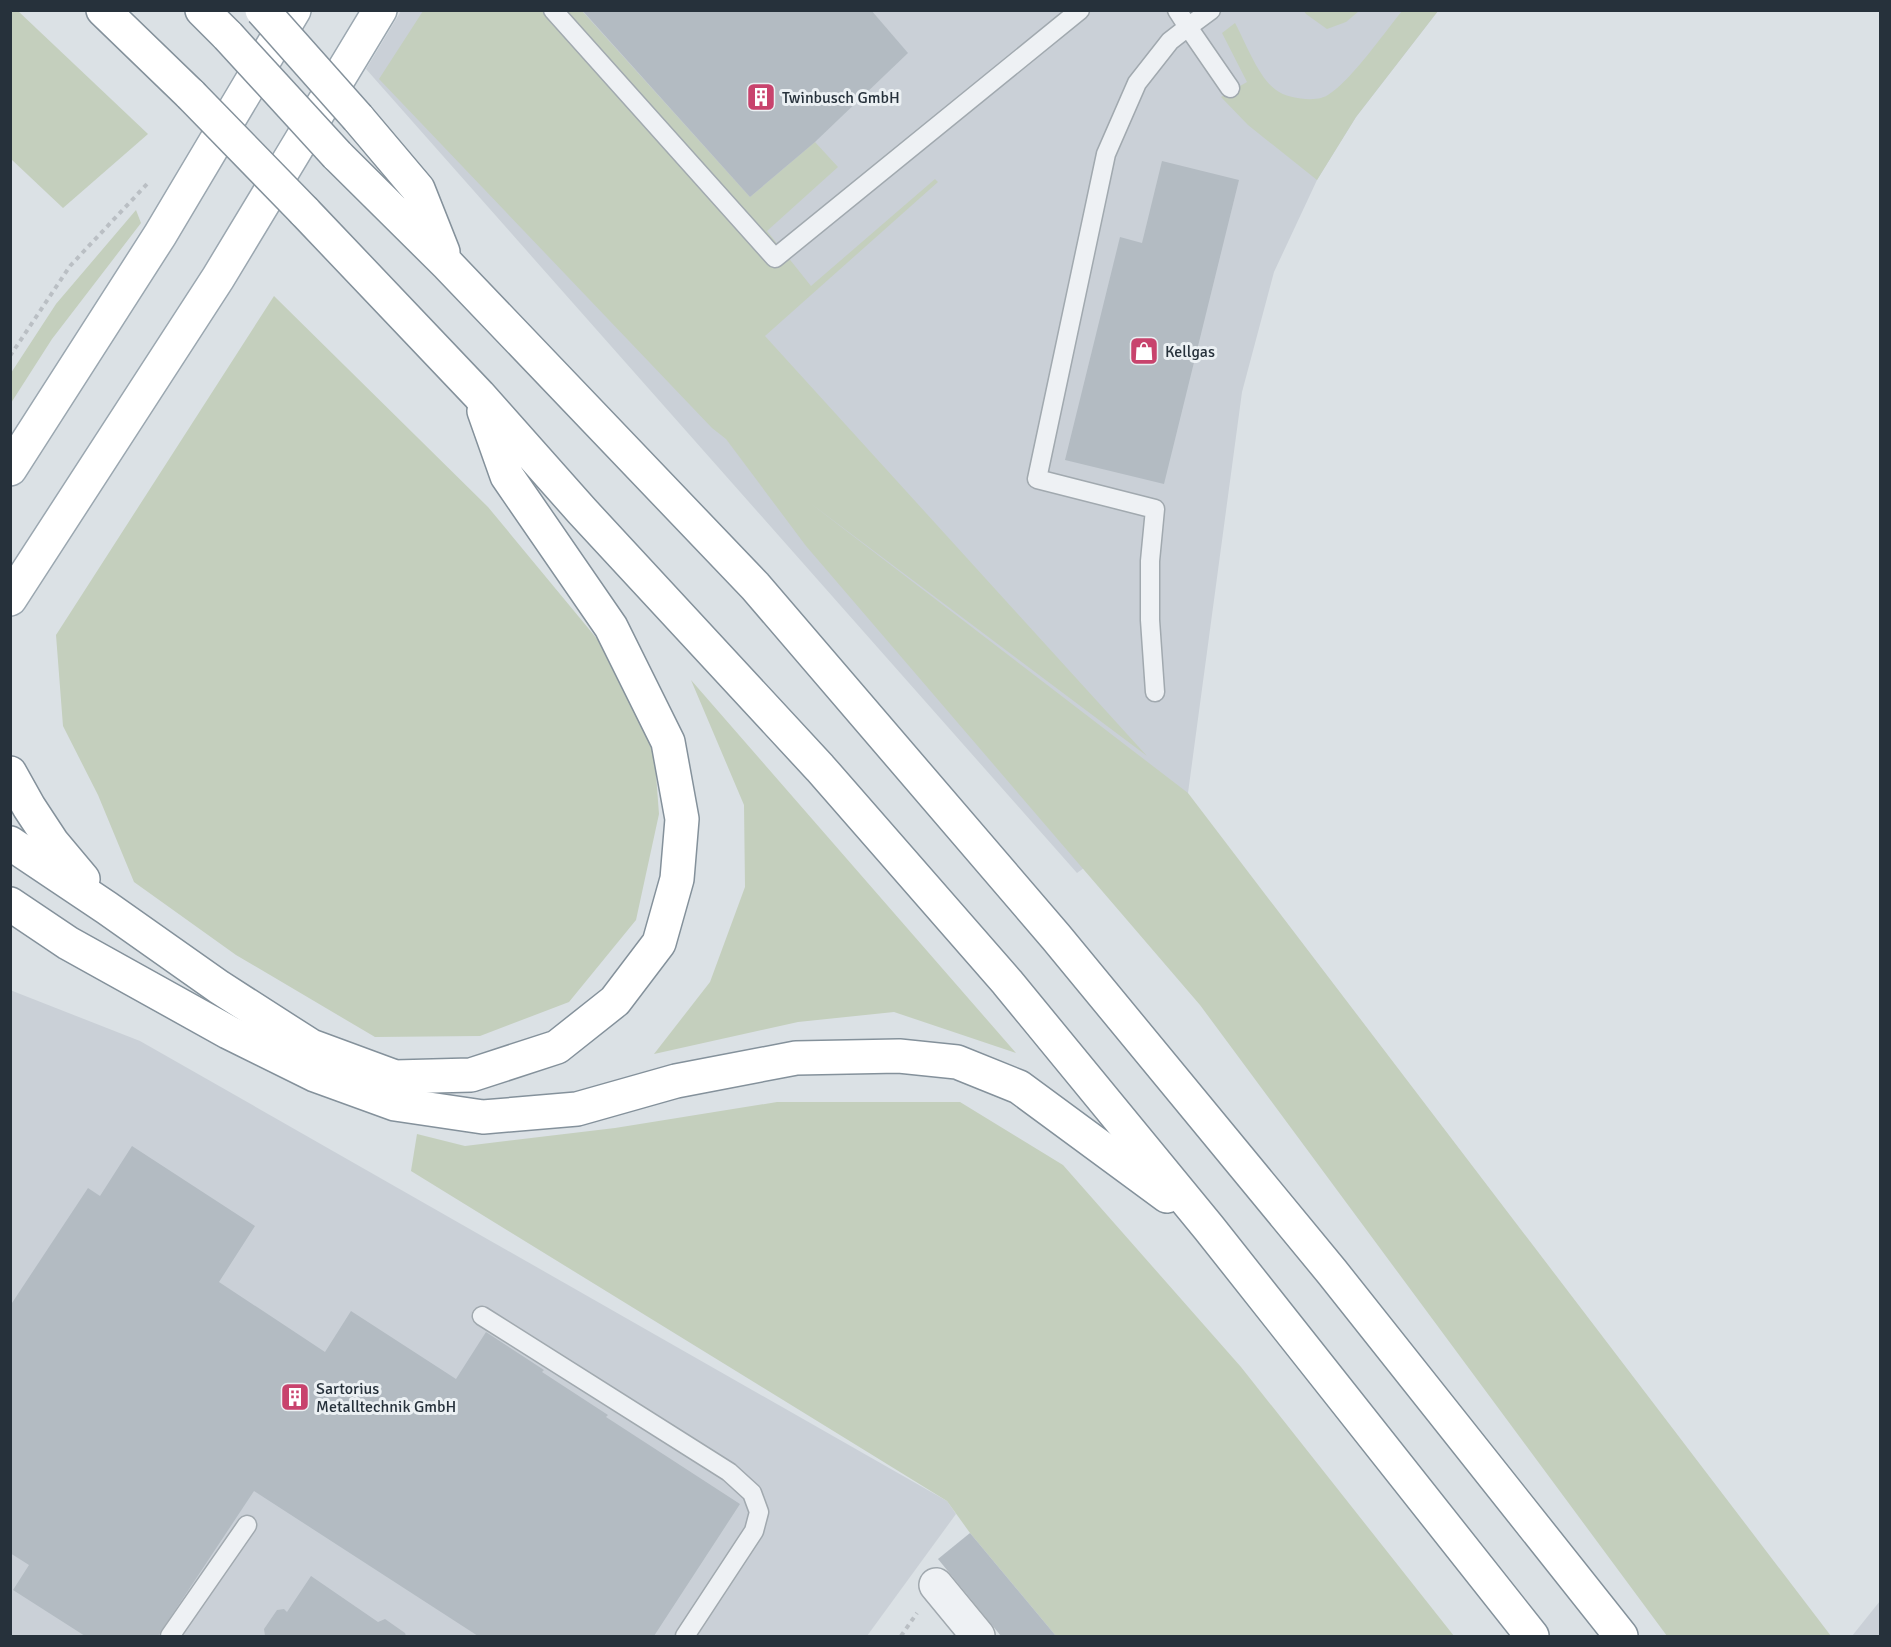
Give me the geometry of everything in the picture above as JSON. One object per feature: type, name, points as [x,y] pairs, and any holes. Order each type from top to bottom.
[{"type":"main road","points":[[103,10],[191,95],[479,395],[820,768],[1007,982],[1209,1227],[1532,1636]]},
{"type":"main road","points":[[202,10],[337,155],[448,265],[755,586],[1048,928],[1332,1272],[1621,1636]]},
{"type":"main road","points":[[262,10],[418,189],[448,265]]},
{"type":"main road","points":[[10,469],[159,236],[294,10]]},
{"type":"main road","points":[[10,598],[218,278],[380,10]]},
{"type":"main road","points":[[10,843],[219,987],[311,1046],[395,1077],[471,1075],[556,1047],[615,1000],[659,943],[677,879],[682,819],[668,742],[611,627],[507,476],[479,395]]},
{"type":"main road","points":[[10,773],[52,842],[107,908]]},
{"type":"main road","points":[[10,904],[68,943],[228,1032],[315,1075],[395,1104],[483,1117],[577,1109],[676,1081],[796,1058],[899,1056],[957,1062],[1019,1087],[1209,1227]]},
{"type":"main road","points":[[10,933],[68,943]]},
{"type":"street","points":[[936,1585],[978,1636]]},
{"type":"lane","points":[[553,10],[775,258],[1078,11]]},
{"type":"lane","points":[[1177,10],[1230,88]]},
{"type":"lane","points":[[1155,692],[1150,620],[1150,561],[1155,509],[1037,479],[1106,154],[1137,83],[1170,41],[1211,10]]},
{"type":"lane","points":[[482,1316],[729,1472],[752,1493],[759,1512],[754,1531],[685,1636]]},
{"type":"lane","points":[[170,1636],[247,1526]]},
{"type":"path","points":[[10,356],[70,266],[151,181]]},
{"type":"shaded area","points":[[401,11],[1438,11],[1356,117],[1317,180],[1274,272],[1242,392],[1188,793],[1077,873],[366,69]]},
{"type":"shaded area","points":[[10,990],[140,1041],[947,1501],[956,1514],[867,1636],[11,1636]]},
{"type":"shaded area","points":[[1880,1601],[1880,1636],[1852,1636]]},
{"type":"green space","points":[[10,11],[18,11],[148,134],[63,208],[11,159]]},
{"type":"green space","points":[[423,11],[582,11],[750,197],[815,142],[838,167],[767,231],[811,286],[935,179],[938,182],[765,336],[1147,756],[810,503],[1188,793],[1831,1636],[1667,1636],[1200,1005],[806,546],[726,439],[712,428],[379,79]]},
{"type":"green space","points":[[1304,11],[1359,11],[1346,22],[1327,29]]},
{"type":"green space","points":[[1402,11],[1438,11],[1356,117],[1317,180],[1248,125],[1221,97],[1247,82],[1222,33],[1235,23],[1258,68],[1276,90],[1298,98],[1316,99],[1330,94],[1341,85],[1364,60]]},
{"type":"green space","points":[[136,210],[141,223],[52,339],[11,403],[11,373],[56,304]]},
{"type":"green space","points":[[274,296],[488,507],[603,646],[654,748],[659,814],[636,920],[569,1002],[480,1036],[375,1037],[236,955],[134,882],[98,795],[63,726],[56,635]]},
{"type":"green space","points":[[691,680],[1016,1053],[894,1012],[798,1022],[654,1054],[710,982],[745,887],[744,805]]},
{"type":"green space","points":[[777,1102],[960,1102],[1063,1165],[1241,1367],[1454,1636],[1056,1636],[970,1533],[947,1501],[411,1171],[417,1134],[465,1146],[615,1128]]},
{"type":"building","name":"Twinbusch GmbH","points":[[582,10],[871,10],[908,53],[815,142],[750,197]]},
{"type":"building","name":"Kellgas","points":[[1162,161],[1239,180],[1164,484],[1065,460],[1120,237],[1142,243]]},
{"type":"building","name":"Sartorius Metalltechnik GmbH","points":[[132,1146],[255,1226],[219,1282],[325,1352],[351,1311],[456,1379],[486,1332],[608,1415],[606,1417],[740,1504],[654,1636],[478,1636],[254,1491],[158,1636],[85,1636],[13,1590],[29,1565],[10,1553],[10,1306],[88,1188],[100,1196]]},
{"type":"building","points":[[970,1533],[1056,1636],[1001,1636],[938,1559]]},
{"type":"building","points":[[311,1576],[378,1622],[385,1619],[406,1636],[265,1636],[264,1629],[277,1610],[284,1609],[287,1612]]},
{"type":"place","name":"Twinbusch GmbH","points":[[761,97]]},
{"type":"place","name":"Kellgas","points":[[1144,351]]},
{"type":"place","name":"Sartorius Metalltechnik GmbH","points":[[295,1397]]}]
